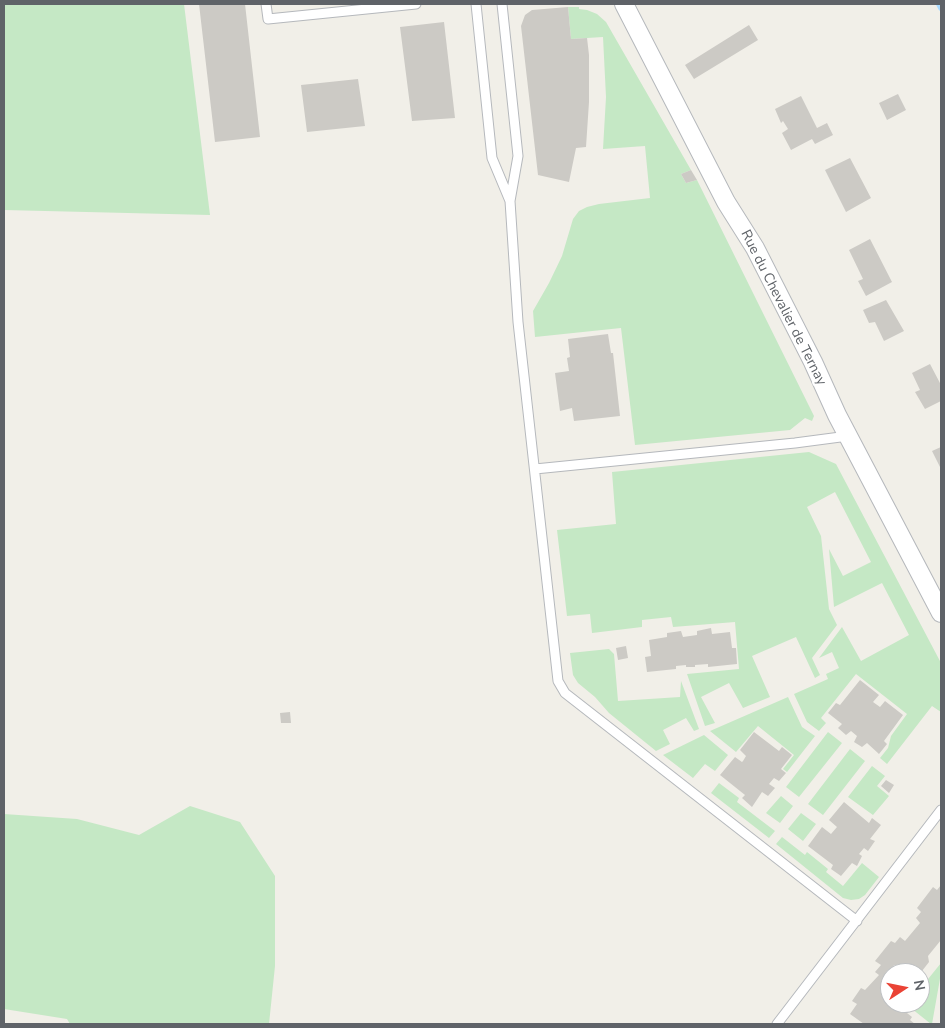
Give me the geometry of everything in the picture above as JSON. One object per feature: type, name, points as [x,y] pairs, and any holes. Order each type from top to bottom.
[{"type":"street","name":"Rue du Chevalier de Ternay","points":[[624,4],[726,202],[755,248],[813,362],[830,401],[941,613]]},
{"type":"lane","points":[[266,4],[268,19],[416,4]]},
{"type":"lane","points":[[476,4],[492,158],[510,201]]},
{"type":"lane","points":[[502,4],[518,156],[510,201],[518,322],[558,681],[565,693],[857,921]]},
{"type":"lane","points":[[535,470],[848,436]]},
{"type":"lane","points":[[777,1024],[941,810]]},
{"type":"green space","points":[[4,4],[184,4],[210,215],[4,210]]},
{"type":"green space","points":[[568,7],[579,7],[579,9],[587,10],[597,14],[606,22],[691,170],[681,174],[686,183],[697,180],[814,416],[812,421],[805,418],[790,430],[635,445],[621,328],[535,337],[533,311],[562,256],[573,219],[579,211],[599,204],[650,198],[645,146],[603,149],[606,97],[603,37],[571,39]]},
{"type":"green space","points":[[809,452],[836,464],[941,663],[941,712],[932,706],[887,764],[880,758],[888,748],[891,736],[907,714],[856,674],[821,718],[826,723],[819,731],[807,722],[794,694],[828,679],[826,674],[839,668],[832,652],[819,658],[842,627],[861,661],[909,635],[882,583],[834,607],[829,549],[843,576],[871,562],[835,492],[807,507],[821,536],[829,609],[837,625],[812,658],[820,675],[815,678],[796,637],[752,656],[770,697],[743,708],[729,683],[701,697],[715,723],[705,726],[687,674],[739,669],[735,622],[673,627],[671,617],[642,620],[642,627],[592,633],[590,614],[567,616],[557,530],[616,524],[612,472]]},
{"type":"green space","points":[[609,649],[614,654],[618,701],[680,697],[681,681],[699,729],[694,731],[686,718],[663,730],[670,744],[656,751],[609,713],[595,697],[578,683],[573,675],[570,653]]},
{"type":"green space","points":[[788,697],[802,727],[815,736],[787,772],[783,769],[794,755],[758,726],[736,752],[710,731]]},
{"type":"green space","points":[[828,732],[842,743],[799,797],[786,787]]},
{"type":"green space","points":[[704,735],[728,755],[715,771],[705,764],[693,778],[663,755]]},
{"type":"green space","points":[[850,749],[865,761],[823,815],[808,804]]},
{"type":"green space","points":[[872,766],[885,776],[877,786],[889,796],[873,815],[848,797]]},
{"type":"green space","points":[[719,783],[739,798],[737,802],[775,831],[769,838],[711,793]]},
{"type":"green space","points":[[781,796],[793,806],[780,823],[766,813]]},
{"type":"green space","points":[[190,806],[240,822],[275,876],[275,966],[269,1024],[70,1024],[67,1019],[4,1009],[4,814],[77,819],[139,835]]},
{"type":"green space","points":[[801,813],[816,824],[803,841],[788,829]]},
{"type":"green space","points":[[782,837],[805,855],[807,852],[828,869],[826,872],[843,886],[862,863],[879,877],[865,895],[859,899],[843,898],[776,844]]},
{"type":"green space","points":[[941,963],[932,1024],[917,1013],[930,1013],[930,977]]},
{"type":"building","points":[[199,4],[245,4],[260,137],[215,142]]},
{"type":"building","points":[[568,7],[571,39],[587,38],[589,55],[589,102],[586,147],[576,148],[569,182],[538,175],[521,26],[525,15],[532,10]]},
{"type":"building","points":[[444,22],[455,118],[412,121],[400,27]]},
{"type":"building","points":[[749,25],[758,40],[694,79],[685,65]]},
{"type":"building","points":[[358,79],[365,126],[307,132],[301,85]]},
{"type":"building","points":[[898,94],[906,110],[887,120],[879,103]]},
{"type":"building","points":[[801,96],[817,128],[827,123],[833,135],[815,144],[812,139],[791,150],[782,133],[788,129],[783,121],[781,123],[775,109]]},
{"type":"building","points":[[850,158],[871,198],[846,212],[825,170]]},
{"type":"building","points":[[691,170],[697,180],[686,183],[681,174]]},
{"type":"building","points":[[870,239],[892,282],[866,296],[858,281],[863,279],[849,250]]},
{"type":"building","points":[[886,300],[904,331],[884,341],[875,322],[869,323],[863,310]]},
{"type":"building","points":[[608,334],[611,353],[613,353],[620,416],[574,421],[572,408],[560,411],[555,373],[569,371],[567,358],[570,357],[568,339]]},
{"type":"building","points":[[930,364],[941,385],[941,401],[925,409],[915,392],[920,390],[912,373]]},
{"type":"building","points":[[941,447],[941,469],[932,451]]},
{"type":"building","points":[[711,628],[712,634],[730,632],[732,648],[736,648],[737,664],[708,667],[708,664],[695,665],[695,667],[686,667],[686,665],[676,666],[676,669],[647,672],[645,657],[651,656],[649,640],[667,637],[667,633],[681,631],[683,637],[697,635],[697,631]]},
{"type":"building","points":[[626,646],[628,658],[618,660],[616,648]]},
{"type":"building","points":[[860,680],[879,695],[873,702],[880,707],[885,701],[903,715],[884,741],[887,744],[879,754],[867,743],[862,747],[854,742],[857,736],[851,731],[846,735],[838,728],[842,724],[828,713],[836,703],[840,705]]},
{"type":"building","points":[[290,712],[291,723],[281,723],[280,713]]},
{"type":"building","points":[[754,732],[779,751],[782,747],[792,755],[781,769],[786,773],[779,781],[774,778],[769,784],[775,788],[768,796],[762,792],[752,807],[742,798],[745,795],[720,775],[735,757],[743,761],[746,756],[740,750]]},
{"type":"building","points":[[886,780],[894,785],[889,793],[881,786]]},
{"type":"building","points":[[844,802],[869,823],[872,818],[881,825],[870,839],[875,841],[868,851],[864,848],[859,854],[862,856],[857,866],[852,863],[841,876],[831,869],[833,865],[808,846],[822,827],[831,834],[837,827],[829,820]]},
{"type":"building","points":[[941,885],[941,940],[928,956],[928,963],[880,964],[875,961],[891,941],[895,943],[900,937],[905,941],[920,923],[916,918],[921,912],[917,908],[933,887],[937,890]]},
{"type":"building","points":[[880,966],[880,1013],[907,1013],[912,1017],[910,1020],[915,1024],[864,1024],[850,1014],[857,1004],[852,1001],[861,988],[865,990],[879,975],[875,972]]},
{"type":"waterway","points":[[939,4],[941,8]]}]
